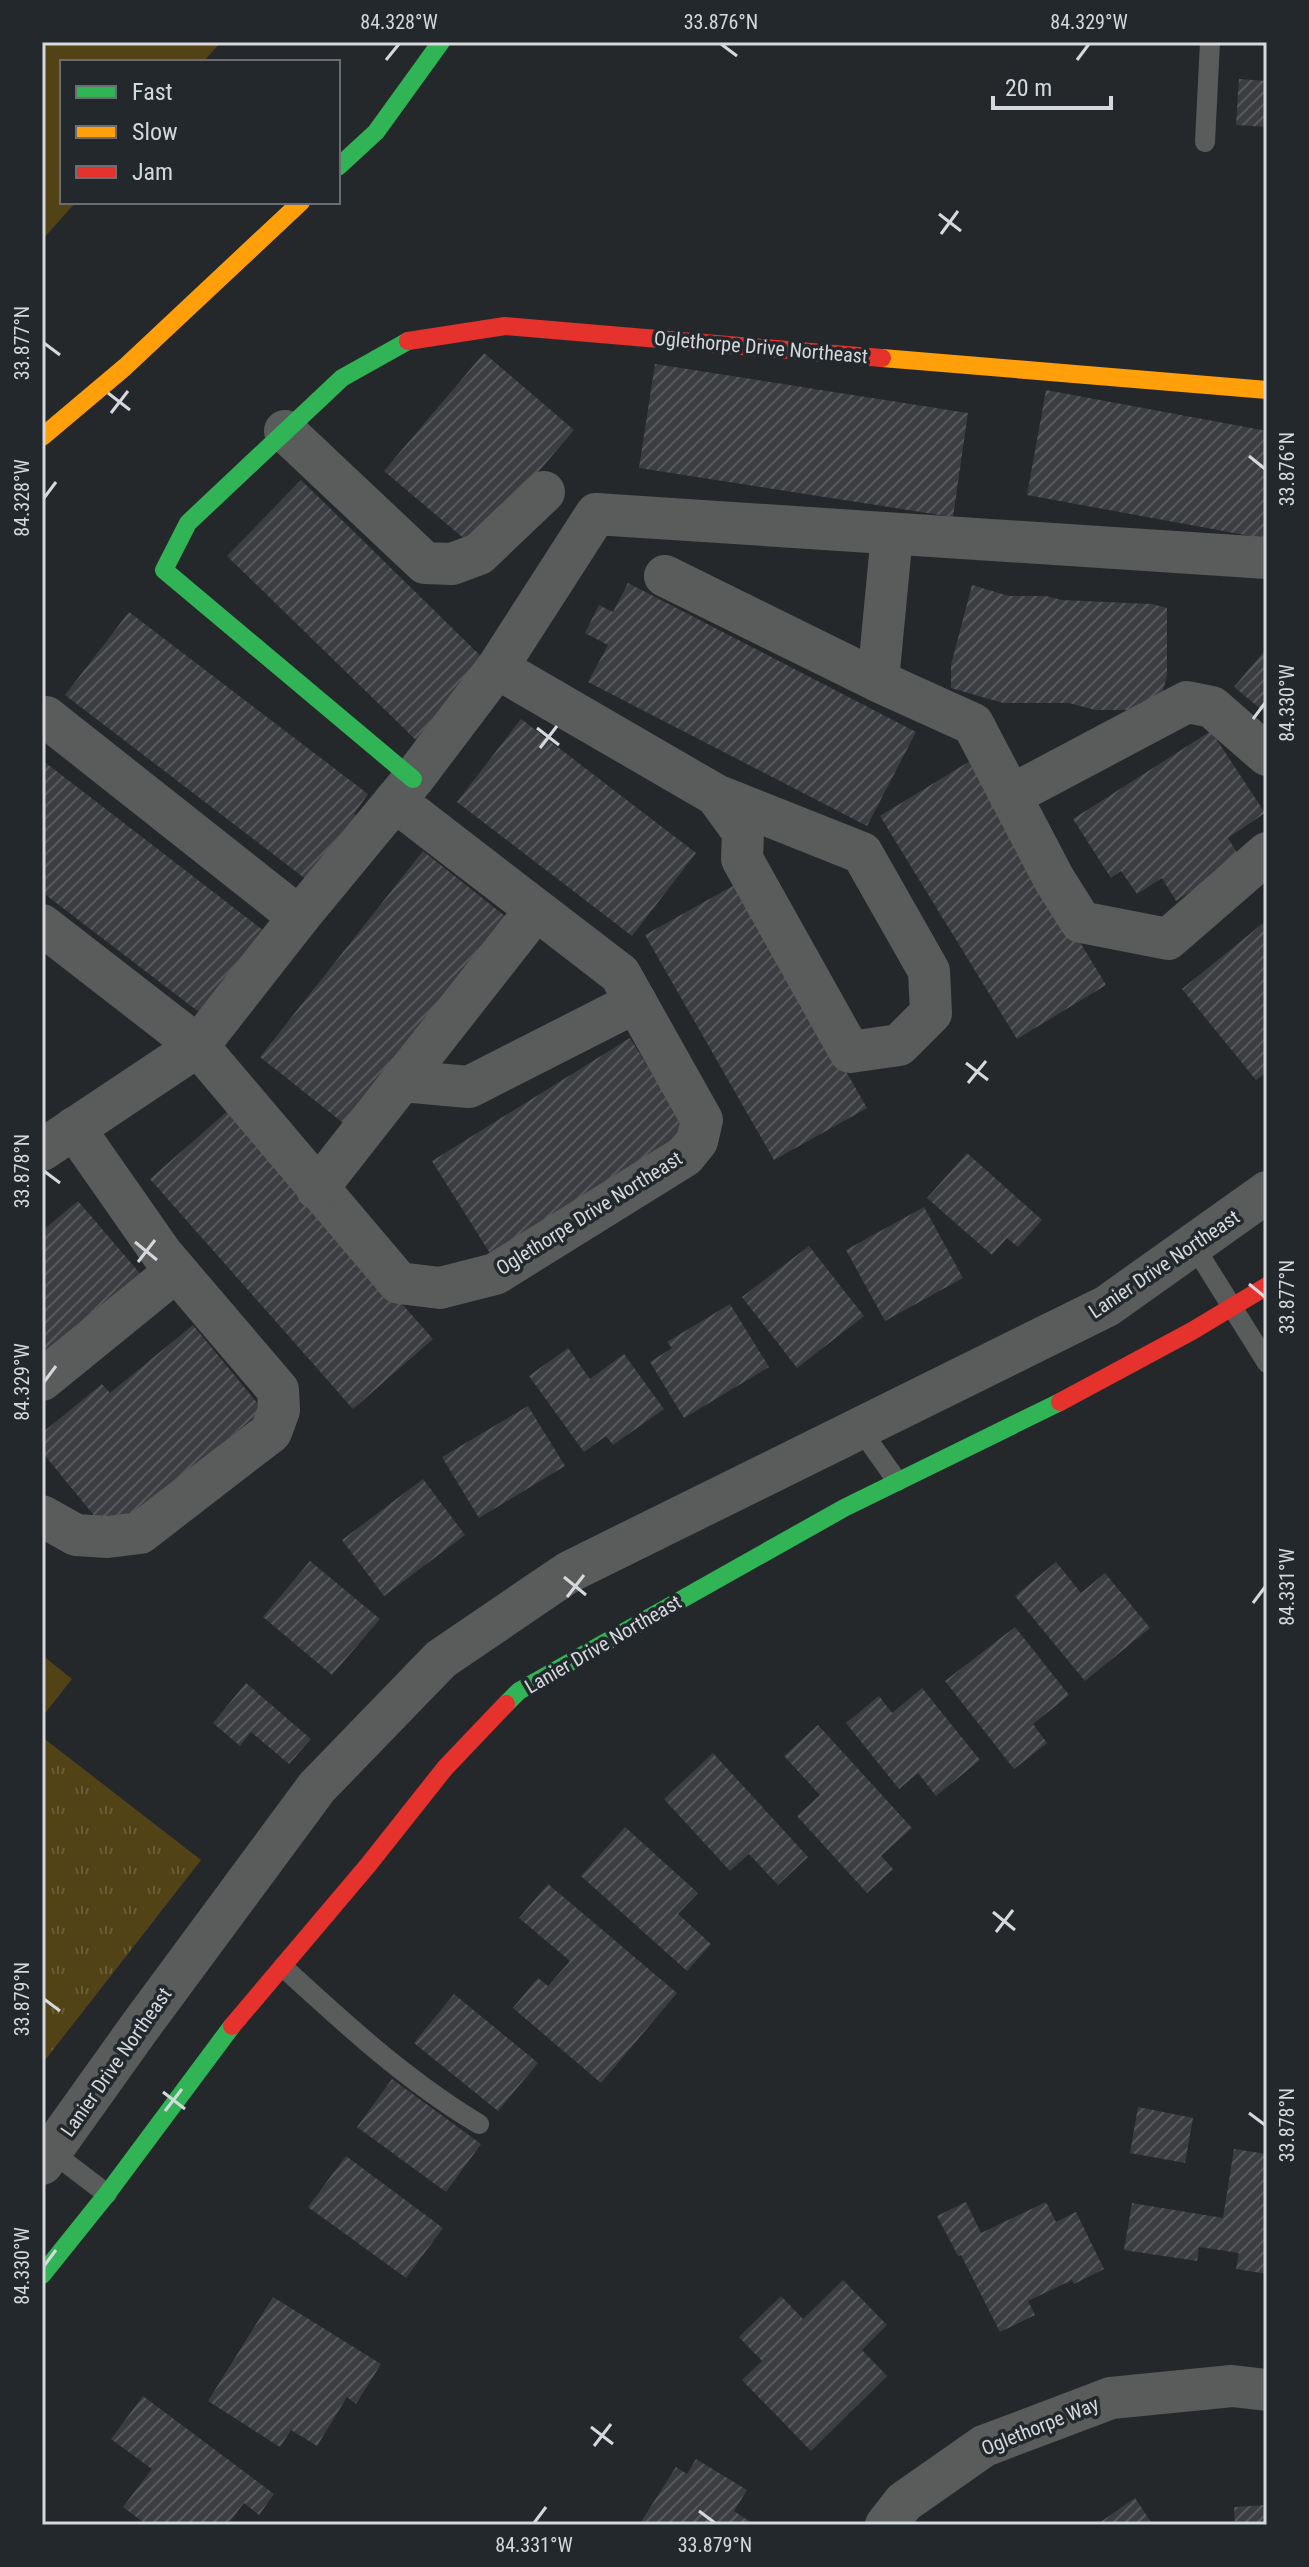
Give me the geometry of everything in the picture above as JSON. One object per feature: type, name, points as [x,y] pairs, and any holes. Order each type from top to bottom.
[{"type":"street","points":[[340,165],[376,132],[441,42]]},
{"type":"street","points":[[42,437],[125,367],[299,204]]},
{"type":"street","name":"Oglethorpe Drive Northeast","points":[[42,925],[198,1046],[399,1283],[440,1288],[495,1274],[685,1156],[697,1141],[702,1120],[620,974],[535,911],[164,570],[188,523],[342,378],[409,340],[505,326],[1267,390]]},
{"type":"street","points":[[285,431],[425,563],[452,564],[479,554],[544,492]]},
{"type":"street","points":[[42,1516],[76,1535],[108,1537],[140,1533],[271,1432],[279,1410],[278,1390],[58,1139],[198,1046],[404,790],[497,668],[596,514],[1267,558]]},
{"type":"street","points":[[878,681],[892,534]]},
{"type":"street","points":[[665,576],[973,724],[1054,879],[1081,922],[1168,939],[1267,853]]},
{"type":"street","points":[[497,668],[716,795],[862,853],[929,971],[931,1013],[899,1045],[850,1052],[742,859],[743,832],[716,795]]},
{"type":"street","points":[[1010,796],[1187,702],[1212,707],[1267,755]]},
{"type":"street","points":[[46,717],[299,917]]},
{"type":"street","points":[[317,1189],[535,911]]},
{"type":"street","points":[[402,1081],[469,1087],[636,1002]]},
{"type":"street","name":"Lanier Drive Northeast","points":[[47,2158],[317,1787],[441,1659],[569,1572],[1107,1306],[1267,1192]]},
{"type":"street","points":[[42,1380],[176,1271]]},
{"type":"street","name":"Lanier Drive Northeast","points":[[42,2275],[107,2194],[214,2048],[369,1864],[445,1768],[519,1691],[844,1508],[1029,1419],[1267,1286]]},
{"type":"street","name":"Oglethorpe Way","points":[[886,2525],[904,2502],[984,2446],[1111,2398],[1232,2386],[1267,2390]]},
{"type":"lane","points":[[1205,142],[1210,42]]},
{"type":"lane","points":[[1194,1246],[1267,1363]]},
{"type":"lane","points":[[861,1430],[897,1481]]},
{"type":"lane","points":[[283,1967],[385,2057],[479,2124]]},
{"type":"lane","points":[[47,2158],[107,2194]]},
{"type":"green space","points":[[42,42],[221,42],[205,60],[60,60],[60,204],[74,204],[42,240]]},
{"type":"green space","points":[[42,1655],[72,1679],[42,1717]]},
{"type":"green space","points":[[42,1737],[201,1860],[42,2064]]},
{"type":"building","points":[[1239,79],[1267,81],[1267,127],[1236,125]]},
{"type":"building","points":[[484,353],[574,430],[474,547],[384,471]]},
{"type":"building","points":[[655,364],[968,413],[953,517],[639,468]]},
{"type":"building","points":[[1046,390],[1267,431],[1267,539],[1027,495]]},
{"type":"building","points":[[301,480],[494,669],[420,744],[227,556]]},
{"type":"building","points":[[628,583],[916,732],[867,826],[588,682],[608,645],[585,633],[599,605],[613,612]]},
{"type":"building","points":[[972,585],[1009,596],[1152,604],[1167,608],[1167,675],[1158,710],[1095,710],[1069,703],[1003,703],[951,688],[951,665]]},
{"type":"building","points":[[129,612],[368,794],[354,814],[369,825],[311,883],[65,695]]},
{"type":"building","points":[[1267,648],[1267,714],[1234,687]]},
{"type":"building","points":[[521,719],[696,853],[632,936],[457,802]]},
{"type":"building","points":[[1211,731],[1265,813],[1228,838],[1241,859],[1176,901],[1162,878],[1137,894],[1121,871],[1111,878],[1073,819]]},
{"type":"building","points":[[42,760],[272,937],[212,1022],[42,892]]},
{"type":"building","points":[[970,761],[1106,985],[1017,1039],[880,816]]},
{"type":"building","points":[[423,851],[520,928],[357,1134],[260,1057]]},
{"type":"building","points":[[738,883],[867,1108],[774,1160],[645,935]]},
{"type":"building","points":[[1267,920],[1267,1072],[1256,1080],[1182,989]]},
{"type":"building","points":[[630,1038],[689,1132],[498,1266],[432,1161]]},
{"type":"building","points":[[230,1109],[433,1339],[353,1409],[150,1179]]},
{"type":"building","points":[[967,1153],[1042,1220],[1018,1247],[1007,1238],[992,1255],[927,1198]]},
{"type":"building","points":[[78,1201],[143,1277],[42,1364],[42,1231]]},
{"type":"building","points":[[924,1207],[963,1278],[885,1321],[846,1250]]},
{"type":"building","points":[[809,1246],[864,1316],[797,1368],[742,1297]]},
{"type":"building","points":[[730,1304],[769,1367],[684,1418],[650,1362],[672,1348],[667,1342]]},
{"type":"building","points":[[193,1325],[263,1410],[110,1535],[42,1452],[42,1433],[102,1384],[110,1393]]},
{"type":"building","points":[[568,1348],[590,1379],[624,1354],[664,1409],[613,1445],[606,1436],[584,1452],[529,1376]]},
{"type":"building","points":[[528,1406],[565,1466],[479,1518],[442,1457]]},
{"type":"building","points":[[423,1479],[465,1535],[384,1596],[342,1540]]},
{"type":"building","points":[[310,1561],[380,1619],[332,1675],[263,1617]]},
{"type":"building","points":[[1056,1562],[1081,1593],[1105,1573],[1150,1628],[1085,1681],[1015,1596]]},
{"type":"building","points":[[1015,1627],[1069,1695],[1033,1724],[1047,1743],[1014,1769],[945,1681]]},
{"type":"building","points":[[246,1683],[311,1739],[289,1764],[251,1732],[240,1746],[213,1723]]},
{"type":"building","points":[[922,1688],[980,1760],[936,1796],[918,1773],[899,1789],[846,1723],[879,1696],[892,1713]]},
{"type":"building","points":[[818,1725],[912,1828],[881,1856],[893,1869],[867,1893],[797,1816],[820,1795],[784,1756]]},
{"type":"building","points":[[713,1753],[808,1857],[778,1885],[749,1854],[730,1871],[664,1799]]},
{"type":"building","points":[[625,1827],[698,1893],[678,1914],[711,1944],[687,1971],[581,1876]]},
{"type":"building","points":[[548,1884],[677,1993],[601,2083],[513,2008],[538,1978],[548,1986],[570,1961],[519,1918]]},
{"type":"building","points":[[454,1994],[538,2063],[498,2111],[414,2043]]},
{"type":"building","points":[[392,2079],[481,2144],[446,2192],[357,2127]]},
{"type":"building","points":[[1138,2107],[1193,2118],[1185,2163],[1130,2153]]},
{"type":"building","points":[[1234,2149],[1267,2154],[1267,2274],[1236,2269],[1239,2253],[1199,2247],[1197,2261],[1124,2250],[1132,2203],[1223,2218]]},
{"type":"building","points":[[346,2156],[443,2228],[406,2278],[308,2207]]},
{"type":"building","points":[[966,2202],[981,2233],[1046,2202],[1056,2222],[1076,2212],[1104,2269],[1028,2301],[1035,2315],[1000,2332],[961,2255],[958,2256],[937,2216]]},
{"type":"building","points":[[843,2280],[887,2325],[862,2350],[887,2376],[811,2451],[742,2380],[762,2361],[739,2337],[781,2296],[803,2319]]},
{"type":"building","points":[[273,2297],[381,2364],[356,2404],[347,2397],[317,2446],[291,2430],[280,2447],[208,2401]]},
{"type":"building","points":[[143,2396],[274,2494],[259,2515],[244,2503],[227,2525],[147,2525],[123,2507],[152,2469],[111,2439]]},
{"type":"building","points":[[696,2459],[747,2490],[734,2511],[755,2525],[639,2525],[676,2467],[687,2474]]},
{"type":"building","points":[[1135,2498],[1153,2525],[1096,2525]]},
{"type":"building","points":[[1267,2505],[1267,2525],[1235,2525],[1234,2507]]},
{"type":"traffic: fast","points":[[340,165],[376,132],[441,42]]},
{"type":"traffic: fast","points":[[408,341],[342,378],[188,523],[164,570],[413,779]]},
{"type":"traffic: fast","points":[[506,1704],[519,1691],[844,1508],[1060,1402]]},
{"type":"traffic: fast","points":[[42,2275],[107,2194],[232,2026]]},
{"type":"traffic: slow","points":[[42,437],[125,367],[299,204]]},
{"type":"traffic: slow","points":[[882,358],[1267,390]]},
{"type":"traffic: jam","points":[[408,341],[505,326],[882,358]]},
{"type":"traffic: jam","points":[[1060,1402],[1192,1331],[1267,1286]]},
{"type":"traffic: jam","points":[[232,2026],[369,1864],[445,1768],[506,1704]]}]
